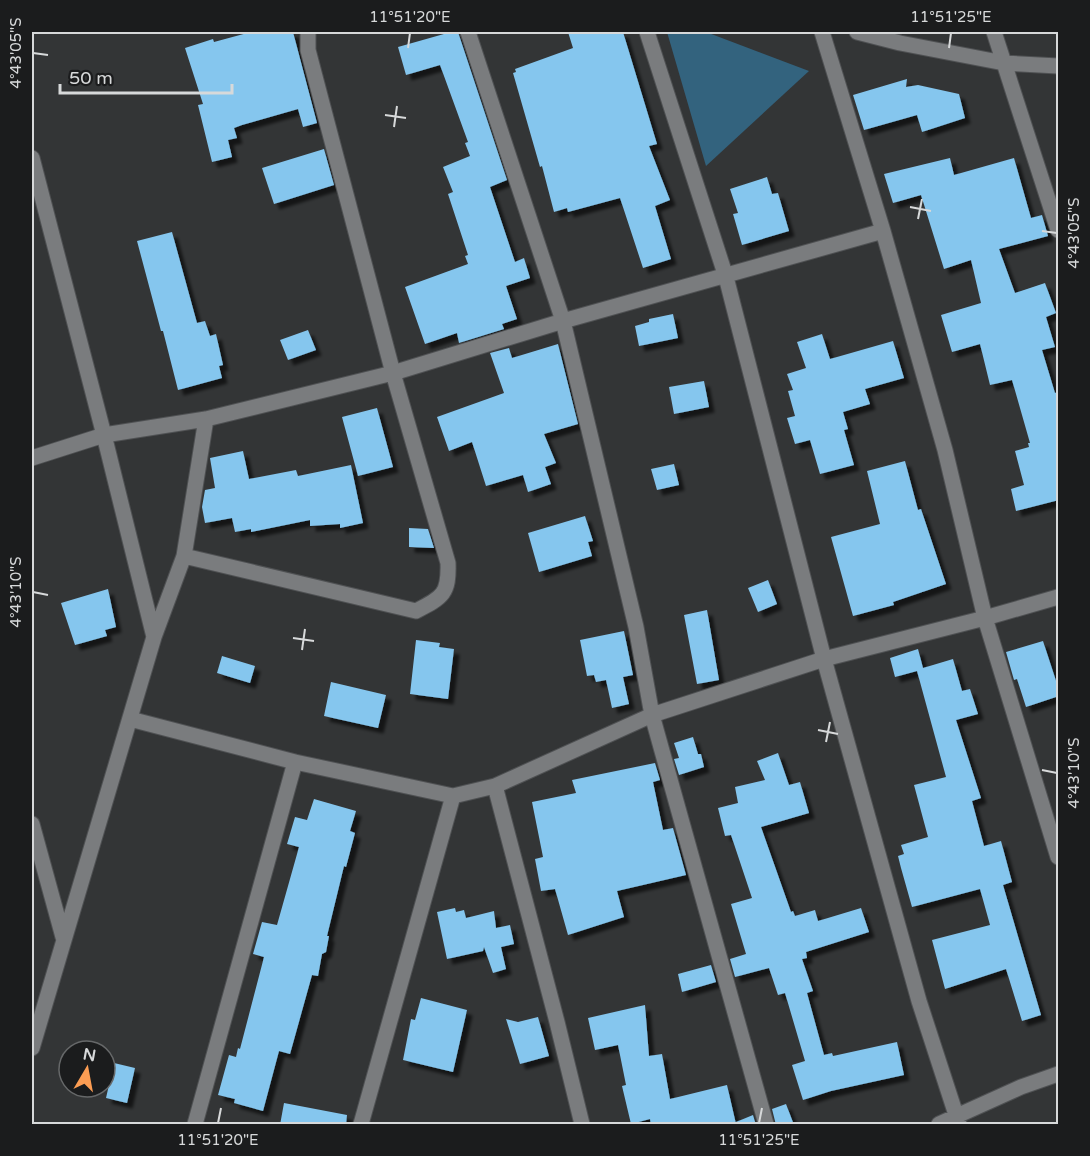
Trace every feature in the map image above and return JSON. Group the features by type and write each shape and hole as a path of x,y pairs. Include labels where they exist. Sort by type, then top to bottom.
{"street":[{"path":"184,556 417,611 438,600 449,582 448,563 393,373 308,50 308,32"},
{"path":"468,32 563,321 636,627 652,715 766,1125"},
{"path":"647,32 726,277 824,659 919,1001 957,1120"},
{"path":"822,32 883,231 945,450 985,618 1059,856"},
{"path":"857,32 900,43 1004,63 1059,66"},
{"path":"994,32 1059,230"},
{"path":"32,158 154,637"},
{"path":"32,458 104,435 206,419 393,373 563,321 883,231"},
{"path":"32,1048 154,637 184,556 206,419"},
{"path":"130,719 295,762 453,796 495,786 652,715 824,659 1059,597"},
{"path":"195,1125 295,762"},
{"path":"495,786 582,1125"},
{"path":"361,1125 453,796"},
{"path":"32,824 63,938"},
{"path":"939,1125 957,1120 1021,1088 1059,1074"}],"shaded area":[{"path":"667,32 706,32 809,71 706,166"}],"building":[{"path":"251,32 293,32 317,123 303,127 298,109 242,125 234,128 237,138 228,140 232,157 212,162 198,105 203,104 185,48 213,39 214,42"},
{"path":"458,32 507,180 490,187 515,262 524,258 530,278 506,286 517,319 502,324 504,329 459,343 457,333 425,344 405,287 468,264 465,256 468,255 448,194 453,192 443,167 470,156 465,143 468,142 440,65 406,75 398,47"},
{"path":"568,32 623,32 657,144 649,146 670,200 655,206 671,259 643,268 620,198 568,212 567,208 554,212 513,73 516,72 515,69 573,48"},
{"path":"907,79 906,87 918,85 959,94 965,118 922,132 917,115 864,130 853,95"},
{"path":"324,149 334,185 274,204 262,168"},
{"path":"950,158 954,175 1014,158 1031,218 1042,215 1048,236 999,249 1015,293 1045,283 1056,313 1046,317 1055,347 1042,350 1055,393 1059,392 1059,500 1016,511 1011,489 1024,485 1015,451 1029,447 1028,443 1030,443 1012,380 990,385 980,344 952,352 941,315 981,303 971,260 944,269 921,195 893,203 884,174"},
{"path":"767,177 772,194 778,193 789,231 742,245 733,214 738,213 730,189"},
{"path":"172,232 197,323 205,321 210,336 216,334 223,365 219,366 222,378 178,390 137,241"},
{"path":"673,314 678,338 639,346 635,326 649,322 649,319"},
{"path":"308,330 316,350 288,360 280,340"},
{"path":"822,334 830,359 893,341 904,378 865,389 870,404 843,412 848,429 844,430 854,465 820,474 810,440 795,444 787,418 795,416 788,391 793,390 787,374 806,368 797,342"},
{"path":"558,344 578,424 544,434 556,463 545,467 551,484 528,492 523,475 486,486 472,442 449,451 437,417 504,393 490,353 509,348 512,358"},
{"path":"704,381 709,407 674,414 669,387"},
{"path":"377,408 393,467 358,476 342,417"},
{"path":"243,451 249,479 296,470 298,476 351,465 363,523 340,528 340,524 310,526 310,520 251,532 251,529 235,532 232,518 205,523 202,507 205,490 215,488 210,458"},
{"path":"905,461 918,510 921,509 946,584 893,602 894,605 853,616 831,537 880,524 867,471"},
{"path":"674,464 679,485 657,490 651,469"},
{"path":"585,516 593,541 588,542 592,556 539,572 528,533"},
{"path":"409,528 428,529 434,548 409,547"},
{"path":"768,580 777,604 758,612 748,588"},
{"path":"108,589 116,627 105,630 107,636 75,645 61,603"},
{"path":"707,610 719,680 697,684 684,615"},
{"path":"624,631 633,675 623,677 629,704 612,708 606,680 596,682 594,675 587,676 580,640"},
{"path":"416,640 440,643 439,647 454,649 448,699 410,694"},
{"path":"1043,641 1059,696 1026,707 1017,679 1014,680 1006,652"},
{"path":"918,649 923,668 953,659 962,691 970,689 978,714 956,720 981,798 972,801 984,846 1001,841 1012,882 1003,885 1041,1015 1022,1021 1006,969 945,989 932,940 990,925 980,889 912,907 901,868 898,856 904,854 901,845 928,837 914,785 946,777 917,671 895,677 890,658"},
{"path":"222,656 255,666 250,683 217,673"},
{"path":"331,682 386,695 378,728 324,716"},
{"path":"693,737 704,767 679,775 674,759 679,758 674,743"},
{"path":"778,753 789,785 800,782 809,813 761,827 791,912 793,911 795,916 815,910 818,921 861,908 869,932 806,952 807,958 802,959 813,991 807,993 824,1055 832,1053 833,1056 897,1042 904,1075 831,1091 803,1100 792,1065 805,1061 785,993 778,995 769,968 735,977 730,959 746,954 731,904 752,898 731,835 725,836 718,808 738,803 735,787 765,780 757,761"},
{"path":"655,763 660,780 653,782 663,830 673,828 686,875 617,891 624,917 568,935 555,889 541,891 535,859 543,857 532,802 576,793 572,780"},
{"path":"314,799 356,811 350,831 355,833 346,867 344,866 327,936 329,936 326,952 322,954 318,976 312,975 290,1054 279,1051 263,1111 234,1103 235,1099 218,1095 229,1055 236,1057 238,1048 240,1049 264,957 253,954 262,922 277,925 299,847 287,844 295,817 307,820"},
{"path":"455,908 456,912 464,910 466,918 494,911 496,928 510,925 514,944 501,947 506,969 493,973 484,947 483,951 447,959 437,912"},
{"path":"711,965 716,982 682,992 678,974"},
{"path":"421,998 467,1010 453,1072 403,1060 411,1019 415,1020"},
{"path":"645,1005 649,1056 662,1054 670,1099 727,1085 736,1124 753,1115 756,1125 651,1125 650,1119 631,1124 622,1086 626,1085 618,1045 595,1050 588,1018"},
{"path":"538,1017 549,1056 520,1064 506,1019 518,1022"},
{"path":"117,1064 135,1068 127,1103 110,1099 117,1099"},
{"path":"284,1103 347,1115 346,1125 280,1125"},
{"path":"786,1104 794,1125 776,1125 772,1109"}]}
